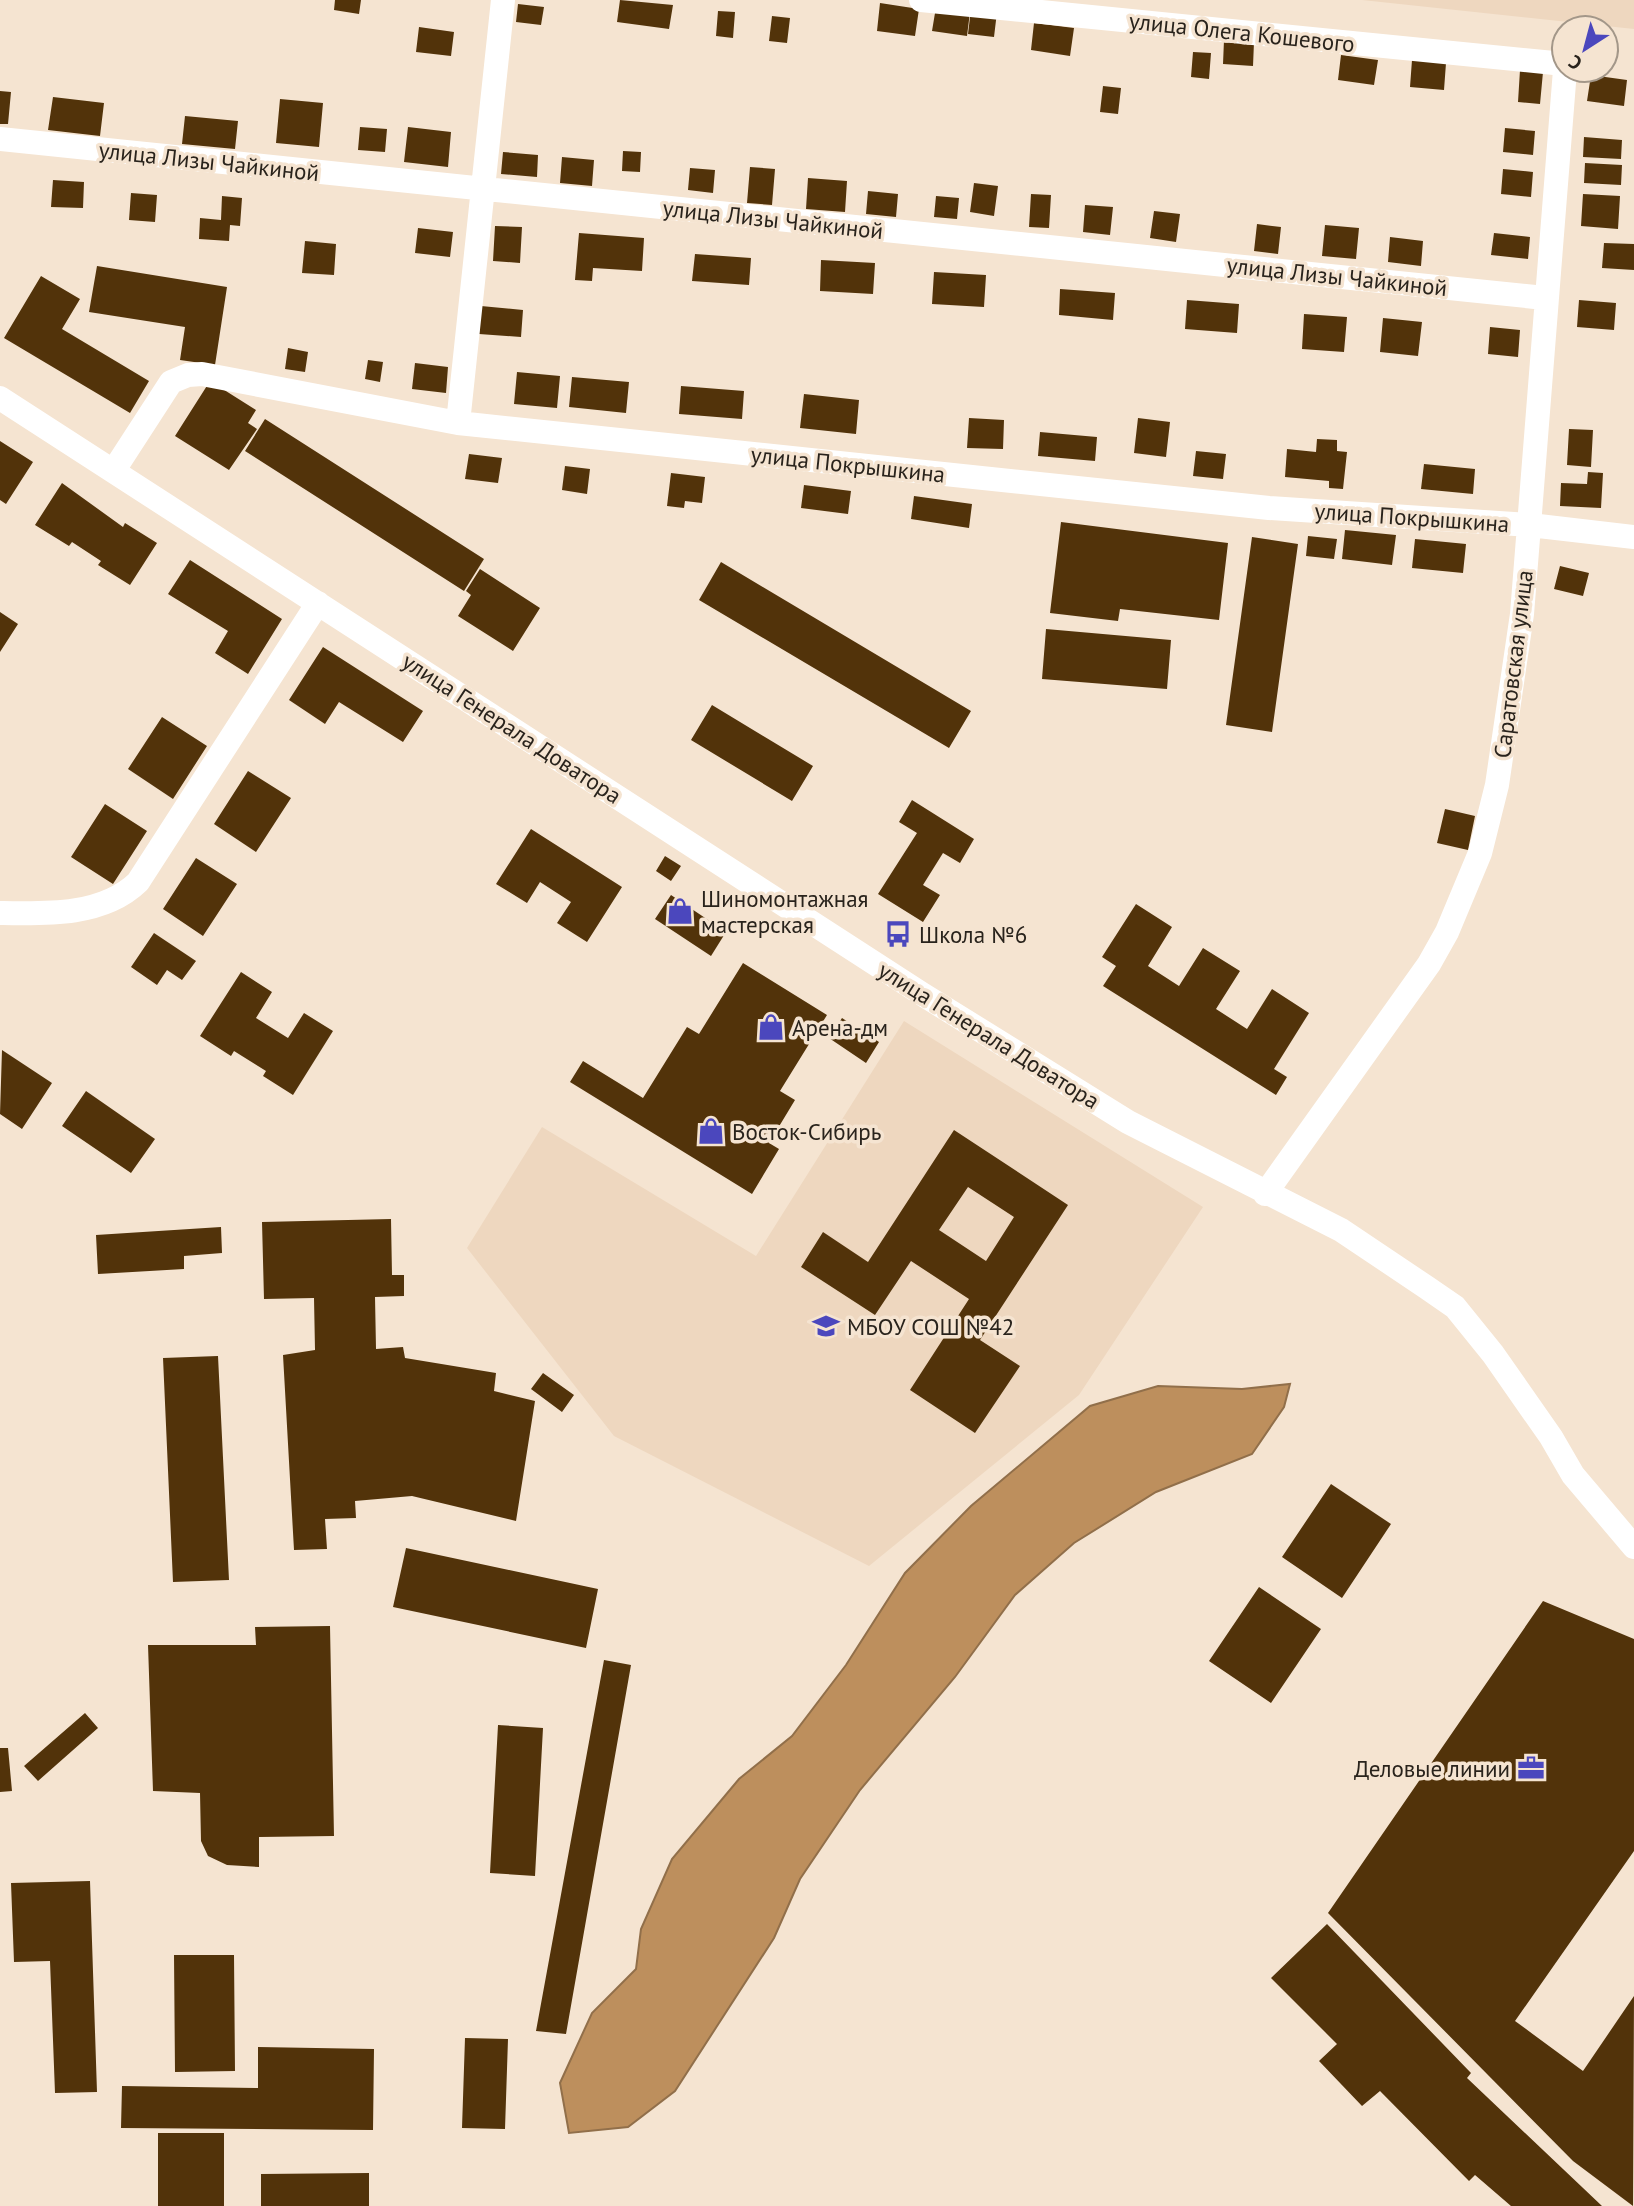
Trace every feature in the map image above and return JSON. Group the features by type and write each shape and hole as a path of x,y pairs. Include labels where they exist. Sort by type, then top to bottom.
{"street":[{"path":"458,423 503,0"},
{"name":"улица Олега Кошевого","path":"921,0 1550,63"},
{"name":"Саратовская улица","path":"1265,1194 1429,964 1447,932 1475,865 1497,785 1522,614 1564,84"},
{"name":"улица Лизы Чайкиной","path":"0,139 1545,298"},
{"name":"улица Покрышкина","path":"114,470 171,383 187,375 202,374 458,423 1269,508 1530,525 1634,537"},
{"name":"улица Генерала Доватора","path":"0,398 922,994 1128,1122 1265,1194 1341,1230 1455,1307 1493,1354 1551,1437 1573,1475 1634,1547"},
{"path":"0,913 40,914 89,907 122,897 138,882 318,603"}],"shaded area":[{"path":"1362,0 1634,0 1634,29 1620,28 1620,14 1550,14 1550,20"},
{"name":"МБОУ СОШ №42","path":"904,1021 1203,1207 1079,1395 869,1566 614,1436 467,1248 542,1127 756,1256"},
{"path":"1290,1384 1284,1407 1252,1454 1156,1492 1074,1543 1015,1595 955,1677 860,1790 800,1879 774,1938 675,2091 628,2127 569,2133 560,2083 592,2013 636,1969 641,1929 672,1859 739,1779 792,1736 846,1665 905,1573 971,1506 1090,1406 1158,1386 1242,1389"}],"building":[{"path":"335,0 361,0 359,14 334,10"},
{"path":"620,0 673,5 669,29 617,22"},
{"path":"880,3 919,9 915,36 877,31"},
{"path":"518,4 544,7 541,25 516,22"},
{"path":"936,7 970,12 967,36 932,31"},
{"path":"971,9 997,12 994,37 968,34"},
{"path":"718,11 735,12 733,38 716,36"},
{"path":"772,16 790,18 787,43 769,41"},
{"path":"1034,23 1074,28 1070,56 1031,50"},
{"path":"419,27 454,32 451,56 416,52"},
{"path":"1224,40 1254,42 1253,66 1223,64"},
{"path":"1193,52 1211,53 1209,79 1191,77"},
{"path":"1341,55 1378,60 1374,85 1338,80"},
{"path":"1412,60 1446,63 1444,90 1410,87"},
{"path":"1520,70 1543,72 1540,104 1518,102"},
{"path":"1620,79 1627,80 1624,106 1587,101 1590,84 1620,84"},
{"path":"1103,86 1121,88 1118,114 1100,112"},
{"path":"0,91 11,92 8,124 0,124"},
{"path":"53,97 104,103 100,136 48,130"},
{"path":"280,99 323,103 319,147 276,143"},
{"path":"185,116 238,121 235,149 182,144"},
{"path":"360,127 387,129 385,152 358,150"},
{"path":"408,127 451,132 448,167 404,162"},
{"path":"1505,128 1535,131 1533,155 1503,152"},
{"path":"1584,137 1622,140 1621,159 1583,157"},
{"path":"623,151 641,152 640,172 622,171"},
{"path":"503,152 538,155 537,177 501,174"},
{"path":"562,157 594,160 592,186 560,183"},
{"path":"1585,163 1622,165 1621,185 1584,183"},
{"path":"750,167 775,169 772,205 747,203"},
{"path":"690,168 715,170 713,193 688,190"},
{"path":"1503,169 1533,172 1531,197 1501,194"},
{"path":"808,178 847,181 845,212 806,209"},
{"path":"53,180 84,182 83,208 51,207"},
{"path":"974,183 998,186 994,216 970,212"},
{"path":"868,191 898,194 896,217 866,214"},
{"path":"131,193 157,195 155,222 129,220"},
{"path":"1031,194 1051,195 1049,228 1029,227"},
{"path":"1583,194 1620,196 1618,229 1581,226"},
{"path":"222,196 242,198 240,226 230,225 229,241 199,239 200,218 221,220"},
{"path":"936,196 959,198 957,219 934,217"},
{"path":"1085,205 1113,207 1110,235 1083,232"},
{"path":"1154,211 1180,214 1176,242 1150,238"},
{"path":"1257,224 1281,227 1278,254 1254,251"},
{"path":"1325,225 1359,228 1356,259 1322,256"},
{"path":"495,226 522,227 520,263 493,261"},
{"path":"418,228 453,232 450,257 415,253"},
{"path":"579,233 644,238 642,271 593,268 592,281 575,280"},
{"path":"1494,233 1530,237 1528,259 1491,255"},
{"path":"1390,237 1423,241 1421,266 1388,262"},
{"path":"305,241 336,244 334,275 302,273"},
{"path":"1604,243 1634,244 1634,270 1602,268"},
{"path":"695,254 751,258 749,285 692,281"},
{"path":"821,260 875,263 873,294 820,291"},
{"path":"97,266 227,287 215,365 180,360 185,327 89,312"},
{"path":"934,272 986,275 984,307 932,304"},
{"path":"41,276 80,299 62,329 149,381 130,413 4,338"},
{"path":"1060,289 1115,293 1113,320 1059,315"},
{"path":"1187,300 1239,304 1237,333 1185,329"},
{"path":"1579,300 1616,303 1614,330 1577,327"},
{"path":"481,306 523,310 521,337 479,334"},
{"path":"1304,314 1347,317 1344,352 1302,349"},
{"path":"1383,318 1422,322 1418,356 1380,352"},
{"path":"1490,327 1520,330 1518,357 1488,354"},
{"path":"288,348 308,352 305,372 285,369"},
{"path":"368,360 383,362 380,382 365,379"},
{"path":"415,363 448,367 446,393 412,389"},
{"path":"517,372 560,376 557,408 514,404"},
{"path":"572,377 629,382 626,413 569,407"},
{"path":"210,381 256,410 248,423 257,429 229,470 175,436"},
{"path":"681,386 744,391 742,419 679,414"},
{"path":"804,394 859,400 856,434 800,428"},
{"path":"969,418 1004,420 1003,449 967,448"},
{"path":"1138,418 1170,422 1166,457 1134,453"},
{"path":"265,419 484,559 464,591 245,451"},
{"path":"1569,429 1593,430 1591,467 1567,465"},
{"path":"1040,432 1097,437 1095,461 1038,456"},
{"path":"1317,439 1337,440 1337,451 1347,452 1343,489 1329,488 1329,481 1285,477 1287,449 1316,452"},
{"path":"0,441 33,462 6,504 0,500"},
{"path":"1196,451 1226,454 1223,479 1193,476"},
{"path":"469,454 502,458 498,483 465,479"},
{"path":"1424,464 1475,469 1473,494 1421,489"},
{"path":"565,466 590,469 587,494 562,490"},
{"path":"1588,472 1603,473 1601,508 1560,506 1561,483 1587,484"},
{"path":"671,473 705,477 702,503 685,501 684,508 667,506"},
{"path":"62,483 123,527 125,523 157,543 130,585 98,565 101,561 72,542 69,546 35,525"},
{"path":"804,485 851,491 848,514 801,508"},
{"path":"914,496 972,504 969,528 911,519"},
{"path":"1061,522 1228,543 1219,620 1120,609 1118,621 1050,613"},
{"path":"1345,530 1396,535 1392,565 1342,559"},
{"path":"1308,536 1337,539 1334,559 1306,556"},
{"path":"1252,537 1298,544 1272,732 1226,725"},
{"path":"1415,539 1466,544 1463,573 1412,568"},
{"path":"190,560 282,619 248,674 215,653 228,631 168,594"},
{"path":"721,562 971,711 949,748 699,600"},
{"path":"1560,566 1589,573 1583,596 1554,589"},
{"path":"480,569 540,608 513,651 458,616 471,595 466,591"},
{"path":"0,612 18,624 0,652"},
{"path":"1046,629 1171,640 1167,689 1042,679"},
{"path":"323,647 423,711 403,742 339,702 325,724 289,700"},
{"path":"712,705 813,766 792,801 691,740"},
{"path":"162,717 207,746 173,799 128,769"},
{"path":"248,771 291,798 256,852 214,824"},
{"path":"912,800 974,839 960,863 943,853 923,885 940,895 923,922 878,894 917,833 899,822"},
{"path":"105,804 147,831 113,884 71,857"},
{"path":"1445,809 1475,816 1468,850 1437,843"},
{"path":"531,829 622,887 587,942 557,923 571,902 540,882 527,903 496,884"},
{"path":"665,856 681,866 671,881 656,871"},
{"path":"196,858 237,884 203,936 163,909"},
{"path":"671,895 726,932 711,956 655,919"},
{"path":"1136,904 1172,927 1148,966 1179,986 1203,948 1240,971 1216,1009 1247,1029 1272,989 1309,1013 1274,1069 1287,1077 1276,1095 1103,986 1116,966 1102,957"},
{"path":"154,933 196,961 182,980 167,970 157,985 131,967"},
{"path":"743,963 827,1015 780,1091 795,1100 769,1143 779,1149 752,1194 570,1082 583,1061 643,1098 687,1027 699,1034"},
{"path":"241,972 272,992 256,1018 288,1038 304,1013 333,1031 293,1095 263,1076 266,1071 234,1051 231,1056 200,1036"},
{"path":"842,1018 879,1042 866,1063 829,1038"},
{"path":"2,1050 52,1083 22,1129 0,1114"},
{"path":"86,1091 155,1139 131,1173 62,1126"},
{"path":"954,1130 1068,1205 980,1340 1020,1366 975,1433 910,1390 969,1299 911,1261 875,1315 801,1267 823,1232 868,1262","holes":["968,1187 1014,1217 986,1261 939,1230"]},
{"path":"391,1219 392,1275 404,1275 404,1296 375,1297 376,1349 403,1347 405,1358 496,1373 494,1391 535,1401 516,1521 412,1496 355,1501 356,1518 325,1519 327,1549 294,1550 283,1355 315,1350 314,1298 264,1299 262,1222"},
{"path":"221,1227 222,1253 184,1256 184,1269 98,1274 96,1235"},
{"path":"218,1356 229,1580 173,1582 163,1358"},
{"path":"543,1373 574,1395 562,1412 531,1389"},
{"path":"1331,1484 1391,1524 1342,1598 1282,1557"},
{"path":"406,1548 598,1589 586,1648 393,1607"},
{"path":"1259,1587 1321,1629 1271,1703 1209,1661"},
{"name":"Деловые линии","path":"1543,1601 1634,1639 1634,1851 1515,2021 1583,2071 1634,1996 1633,2206 1573,2161 1328,1913"},
{"path":"330,1626 334,1836 259,1837 259,1867 227,1865 208,1856 201,1841 200,1793 153,1791 148,1645 256,1645 255,1627"},
{"path":"604,1660 631,1665 566,2034 536,2031"},
{"path":"85,1713 98,1728 38,1781 24,1766"},
{"path":"498,1725 543,1728 535,1876 490,1873"},
{"path":"0,1748 8,1748 12,1791 0,1792"},
{"path":"90,1881 97,2092 55,2093 50,1961 14,1962 11,1883"},
{"path":"1327,1924 1471,2073 1467,2078 1602,2206 1511,2206 1475,2175 1469,2181 1380,2091 1362,2106 1319,2061 1337,2044 1271,1978"},
{"path":"174,1955 234,1955 235,2071 175,2072"},
{"path":"465,2038 508,2039 505,2129 462,2128"},
{"path":"258,2047 374,2049 373,2130 121,2128 122,2086 258,2088"},
{"path":"158,2133 224,2133 224,2206 158,2206"},
{"path":"369,2173 369,2206 261,2206 261,2174"}],"place":[{"name":"Шиномонтажная мастерская","path":"680,911"},
{"name":"Школа №6","path":"898,934"},
{"name":"Арена-дм","path":"771,1027"},
{"name":"Восток-Сибирь","path":"711,1131"},
{"name":"МБОУ СОШ №42","path":"826,1326"},
{"name":"Деловые линии","path":"1531,1768"}]}
